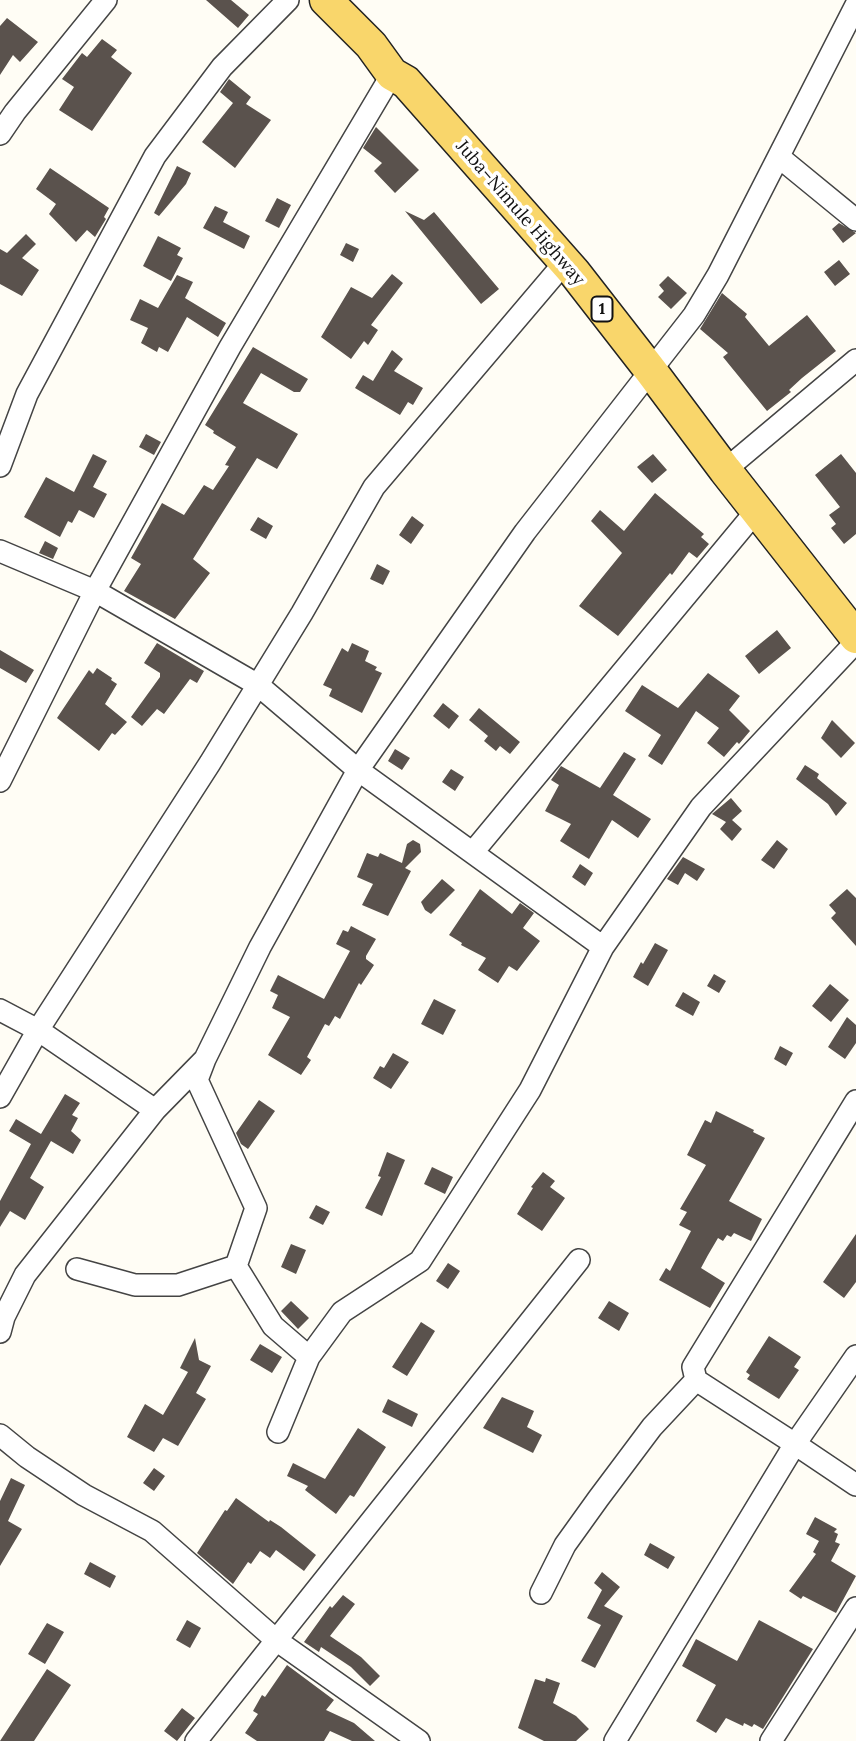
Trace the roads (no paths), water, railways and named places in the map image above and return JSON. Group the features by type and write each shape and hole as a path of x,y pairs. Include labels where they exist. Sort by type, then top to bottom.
{"main road":[{"name":"Juba–Nimule Highway","path":"326,0 371,44 392,74 406,82 565,262 856,637"}],"street":[{"path":"0,134 15,111 106,0"},
{"path":"0,466 27,394 155,156 222,67 288,0"},
{"path":"236,1266 256,1208 197,1080 260,947 358,770 525,532 673,344 706,296 856,5"},
{"path":"0,781 95,590 230,347 392,74"},
{"path":"779,157 856,220"},
{"path":"0,1097 38,1030 258,685 374,487 565,262"},
{"path":"725,470 856,359"},
{"path":"473,852 757,510"},
{"path":"0,551 95,590 258,685 358,770 603,947"},
{"path":"278,1432 309,1357 342,1312 420,1261 530,1090 603,947 701,807 856,642"},
{"path":"0,1010 38,1030 155,1110"},
{"path":"0,1332 4,1317 25,1275 155,1110 205,1059"},
{"path":"856,1101 693,1367 696,1380 856,1485"},
{"path":"196,1741 579,1260"},
{"path":"236,1266 273,1326 309,1357"},
{"path":"77,1269 135,1285 178,1285 236,1266"},
{"path":"615,1741 795,1444 856,1356"},
{"path":"541,1593 565,1545 598,1499 652,1427 696,1380"},
{"path":"0,1435 83,1495 152,1531 276,1640 419,1741"},
{"path":"771,1741 856,1608"}]}
